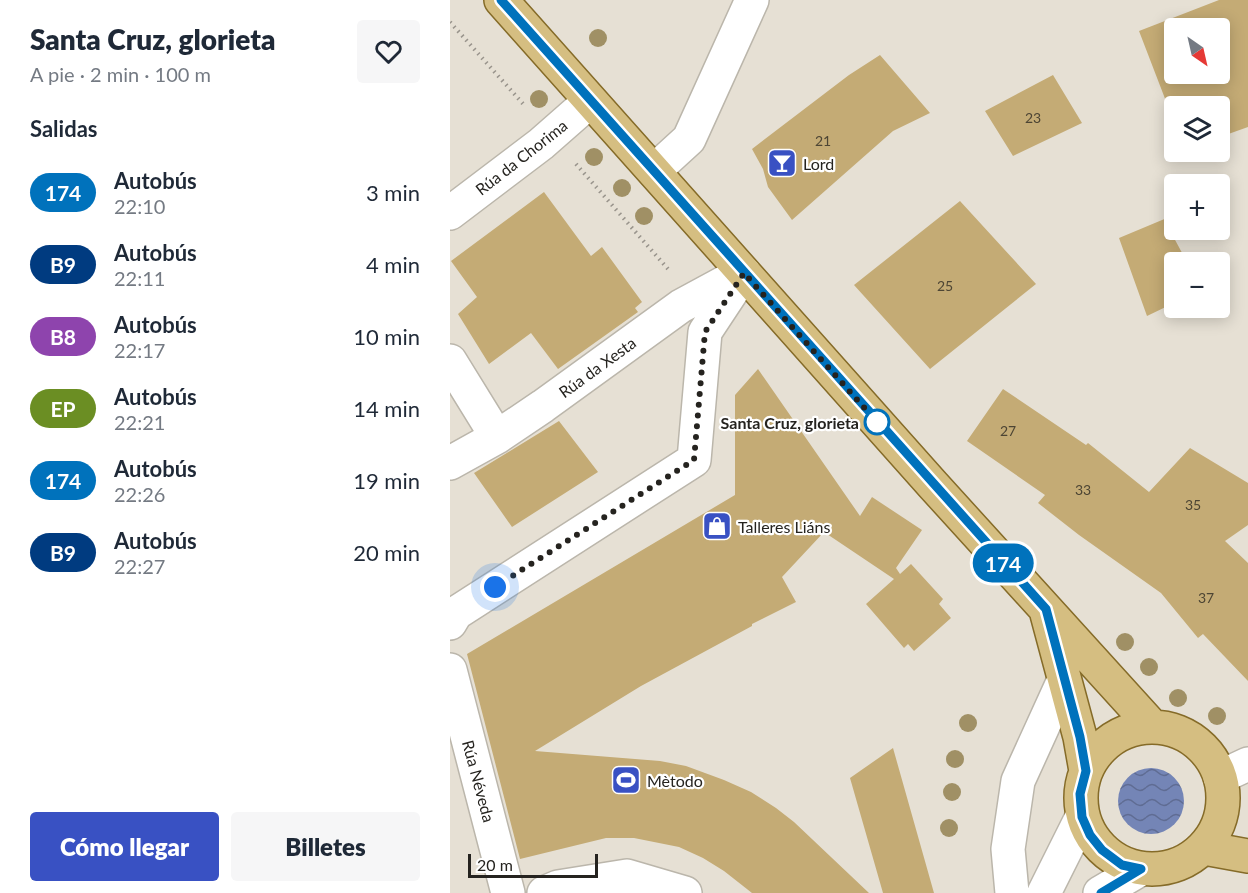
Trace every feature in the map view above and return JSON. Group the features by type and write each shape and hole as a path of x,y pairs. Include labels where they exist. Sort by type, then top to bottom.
{"main road":[{"path":"501,0 1152,726"},
{"path":"1046,609 1080,737 1086,771"},
{"path":"1230,778 1216,829 1204,848 1185,861 1163,869 1141,869 1122,865 1102,850 1090,835 1082,817 1080,794 1086,771 1096,753 1112,738 1131,730 1152,726 1175,730 1195,741 1230,778 1248,818"},
{"path":"1204,848 1248,856"}],"street":[{"path":"654,171 689,139 752,0"},
{"name":"Rúa da Chorima","path":"450,213 541,144 590,101"},
{"path":"450,623 456,613 694,460 705,332 744,273"},
{"name":"Rúa da Xesta","path":"450,463 497,437 681,306 744,273"},
{"path":"450,361 497,437"},
{"name":"Rúa Néveda","path":"450,670 508,893"},
{"path":"1012,893 1008,849 1018,781 1064,680"},
{"path":"1044,893 1082,817"},
{"path":"1100,893 1141,869"},
{"path":"544,893 558,887 627,876 685,893"}],"water":[{"path":"1151,768 1164,771 1174,778 1181,788 1184,801 1181,814 1174,824 1164,831 1151,834 1138,831 1128,824 1121,814 1118,801 1121,788 1128,778 1138,771"}],"building":[{"path":"1219,0 1248,0 1248,127 1230,133 1230,96 1164,96 1139,31 1164,21 1164,84 1230,84 1230,18 1173,18"},
{"path":"880,55 930,113 893,131 792,220 768,187 763,169 752,149 849,75"},
{"path":"1053,75 1082,123 1013,156 985,111"},
{"path":"544,192 591,256 602,247 642,302 635,308 638,312 558,369 531,333 489,364 458,314 477,297 451,261"},
{"path":"960,201 1036,284 930,369 854,285"},
{"path":"1164,219 1164,240 1175,240 1182,252 1164,252 1164,308 1147,316 1119,238"},
{"path":"758,369 860,516 872,497 922,530 896,568 900,574 911,564 943,599 939,604 951,618 914,651 908,644 904,648 866,604 894,579 824,532 782,577 796,602 641,686 535,751 660,761 686,766 724,780 751,792 794,822 869,893 752,893 703,858 679,847 634,838 606,838 520,859 467,654 735,495 735,395"},
{"path":"1003,389 1086,445 1088,443 1149,492 1190,448 1248,483 1248,525 1225,541 1248,563 1248,681 1203,634 1198,638 1161,593 1038,503 1045,495 967,441"},
{"path":"559,421 598,472 512,527 474,473"},
{"path":"893,748 934,893 883,893 850,778"}],"bus line":[{"name":"174","path":"501,0 1046,609 1080,737 1086,771 1080,794 1082,817 1090,835 1102,850 1122,865 1141,869 1101,893"}],"place":[{"name":"Lord","path":"782,163"},
{"name":"Santa Cruz, glorieta","path":"877,422"},
{"name":"Talleres Liáns","path":"717,526"},
{"name":"Mètodo","path":"626,780"}],"route":[{"path":"495,587 694,460 705,332 744,273 877,422"}]}
